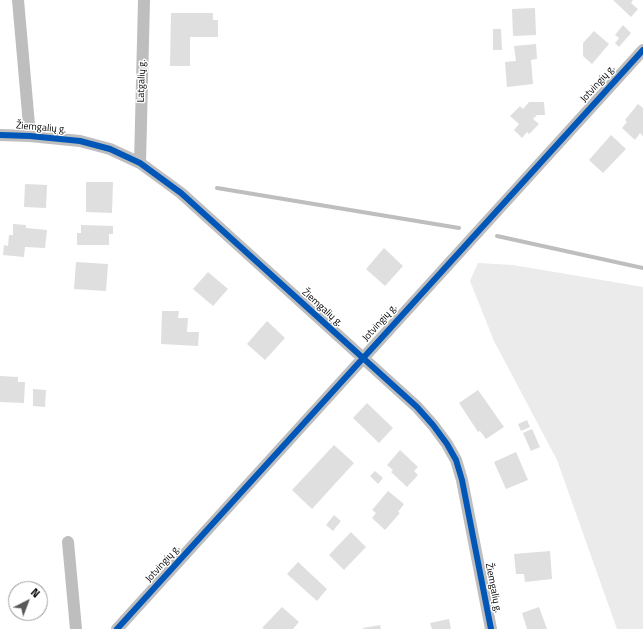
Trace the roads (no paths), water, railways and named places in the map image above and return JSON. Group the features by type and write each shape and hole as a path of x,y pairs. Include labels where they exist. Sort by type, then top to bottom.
{"street":[{"path":"18,0 30,136"},
{"name":"Latgalių g.","path":"140,163 144,0"},
{"name":"Jotvingių g.","path":"117,629 643,50"},
{"name":"Žiemgalių g.","path":"0,135 30,136 80,141 110,149 140,163 181,193 417,408 438,432 456,460 462,480 491,629"},
{"path":"68,542 76,629"}],"waterway":[{"path":"217,188 459,228"},
{"path":"497,236 643,268"}]}
